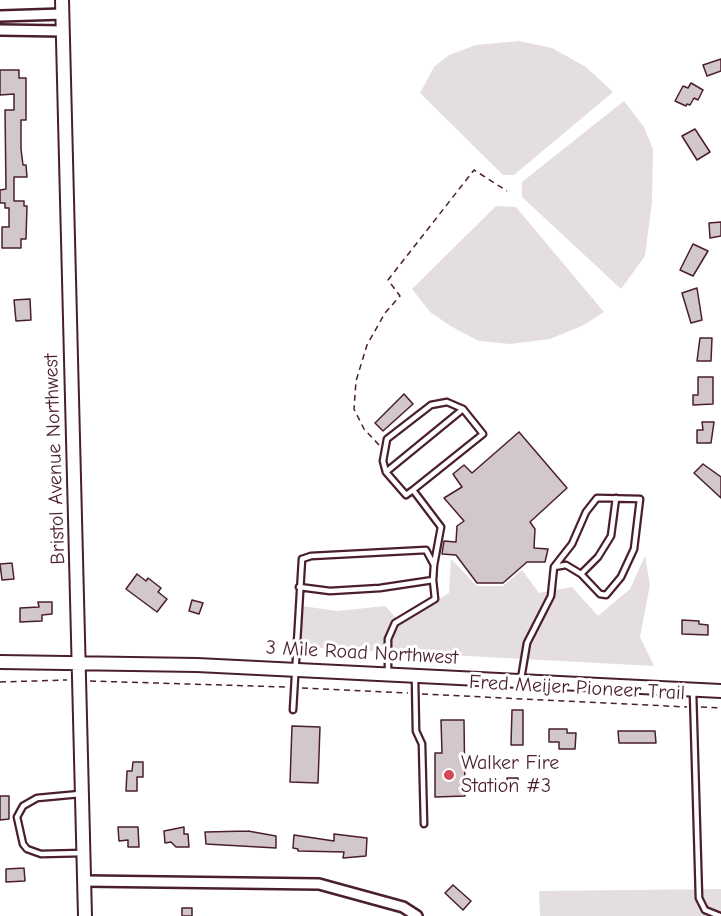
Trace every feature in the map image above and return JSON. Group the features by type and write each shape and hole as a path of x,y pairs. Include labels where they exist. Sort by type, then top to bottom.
{"street":[{"name":"Bristol Avenue Northwest","path":"62,0 85,916"},
{"path":"0,16 63,14"},
{"path":"0,30 63,31"},
{"name":"3 Mile Road Northwest","path":"0,662 79,662 295,669 721,691"},
{"path":"84,881 319,884 403,907 417,916"}],"lane":[{"path":"447,402 463,409 483,434 406,495 386,472 383,461 386,447 387,439 431,405 447,402"},
{"path":"386,472 463,409"},
{"path":"388,673 388,639 394,623 435,599 434,565 441,527 413,490"},
{"path":"521,679 527,643 551,597 554,567 572,544 586,512 597,498 640,499 634,549 621,577 606,595 600,594 581,574 566,565 554,567"},
{"path":"581,574 598,557 611,536 616,498"},
{"path":"293,710 302,559 311,556 426,550 434,565"},
{"path":"299,587 330,591 380,588 434,580"},
{"path":"415,675 416,731 422,744 424,824"},
{"path":"693,689 699,898 705,909 720,916"},
{"path":"82,794 37,798 23,806 17,817 23,844 27,849 41,854 84,853"}],"path":[{"path":"386,447 369,436 354,410 356,381 367,345 385,313 400,296 388,280 474,170 507,190"},
{"name":"Fred Meijer Pioneer Trail","path":"0,682 80,680 721,708"}],"shaded area":[{"path":"519,41 552,48 586,67 613,92 514,175 503,175 420,93 434,67 449,55 476,45"},
{"path":"624,101 644,127 653,149 652,202 645,256 621,289 522,197 522,182"},
{"path":"496,206 516,207 604,312 584,325 550,339 510,344 479,341 430,312 412,289"},
{"path":"645,556 650,585 640,637 654,666 300,647 302,606 337,611 385,606 401,623 449,593 451,559 477,586 503,586 522,570 539,593 572,587 598,616 630,589"},
{"path":"721,889 721,916 540,916 539,891"}],"building":[{"path":"721,59 721,71 707,76 703,65"},
{"path":"0,70 19,70 19,78 26,78 26,120 21,120 21,149 27,177 14,177 14,201 24,201 24,206 27,206 26,239 21,239 21,248 2,248 2,227 9,227 9,208 5,208 5,203 0,203 0,190 6,189 5,110 14,110 14,94 0,95"},
{"path":"691,83 703,90 698,100 694,98 690,105 686,106 675,101 683,86 688,88"},
{"path":"695,129 710,152 697,160 682,136"},
{"path":"721,222 721,236 710,238 709,223"},
{"path":"693,244 708,251 693,276 680,270"},
{"path":"697,288 702,320 691,323 682,293"},
{"path":"30,299 31,320 16,321 14,300"},
{"path":"700,338 712,338 711,361 697,361"},
{"path":"698,377 713,377 713,404 693,405 693,395 698,395"},
{"path":"404,394 413,404 383,431 375,423"},
{"path":"702,422 714,422 711,443 697,443 697,430 703,430"},
{"path":"519,432 567,488 530,522 535,529 534,548 548,549 545,562 527,562 503,583 477,583 456,555 442,554 444,541 456,542 457,526 464,521 444,498 462,487 453,474 464,465 472,473"},
{"path":"703,464 721,477 721,498 694,473"},
{"path":"12,563 14,579 2,580 0,564"},
{"path":"137,574 146,581 148,578 161,588 158,592 167,599 157,612 126,589"},
{"path":"192,600 203,603 199,614 189,611"},
{"path":"38,602 52,602 52,614 42,615 42,621 20,622 20,608 39,607"},
{"path":"682,620 699,621 699,624 708,625 708,635 682,634"},
{"path":"512,710 523,710 523,745 511,745"},
{"name":"Walker Fire Station #3","path":"441,720 464,720 465,796 435,797 435,753 442,753"},
{"path":"292,726 320,727 318,783 290,782"},
{"path":"549,729 567,729 567,733 576,733 575,749 559,749 559,742 549,742"},
{"path":"618,731 655,731 656,743 619,743"},
{"path":"133,762 143,762 143,777 137,777 137,791 126,791 127,771 132,771"},
{"path":"507,778 518,778 518,788 507,788"},
{"path":"0,796 9,796 9,819 0,820"},
{"path":"118,827 138,827 139,847 128,847 128,840 119,841"},
{"path":"184,827 184,834 188,834 189,847 176,847 171,842 165,843 164,831"},
{"path":"248,831 276,836 276,848 206,844 205,832"},
{"path":"334,834 367,838 366,856 343,858 344,852 298,851 293,848 294,835 334,841"},
{"path":"24,868 25,881 6,882 6,869"},
{"path":"453,885 471,901 463,910 445,893"},
{"path":"182,908 192,908 192,916 182,916"}],"place":[{"name":"Walker Fire Station #3","path":"449,775"}]}
